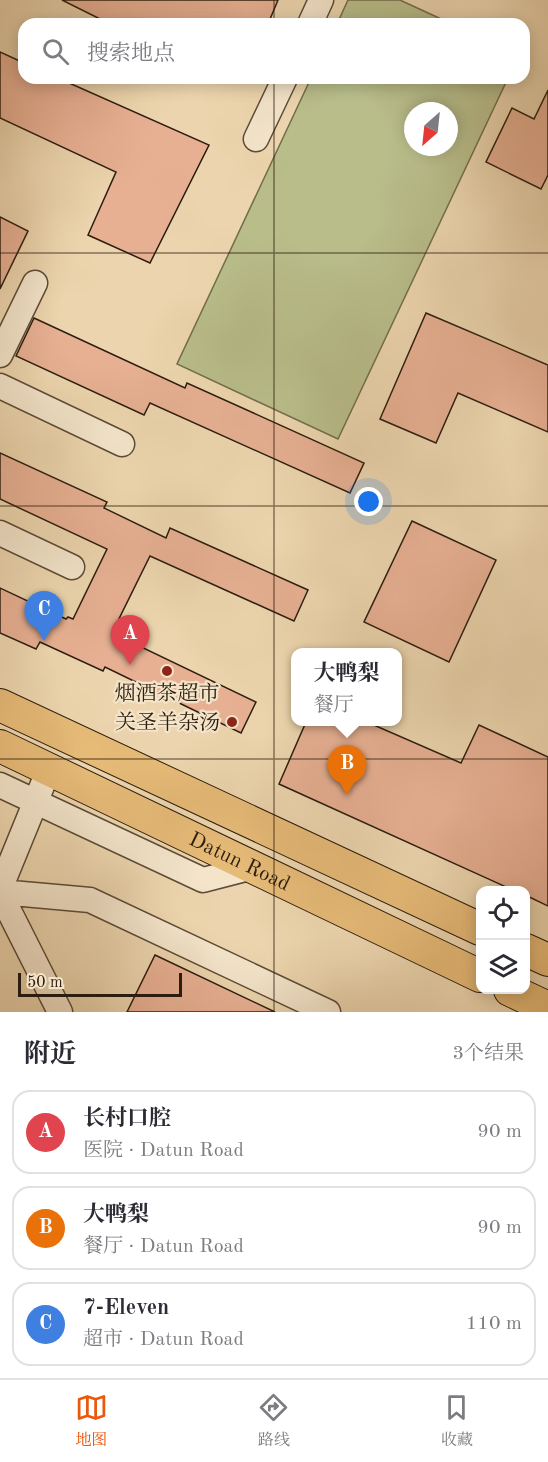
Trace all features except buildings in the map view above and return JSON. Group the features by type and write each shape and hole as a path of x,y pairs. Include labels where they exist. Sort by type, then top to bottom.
{"main road":[{"name":"Datun Road","path":"0,705 476,927"},
{"name":"Datun Road","path":"0,746 476,974"},
{"path":"530,952 548,960"},
{"path":"520,994 545,1004"}],"street":[{"path":"313,18 321,0"},
{"path":"256,139 282,84"},
{"path":"0,355 35,283"},
{"path":"0,386 122,444"},
{"path":"0,533 72,567"},
{"path":"49,769 0,891 60,1012"},
{"path":"0,785 203,880 254,867"},
{"path":"0,891 90,900 328,1012"}],"green space":[{"path":"348,0 400,0 439,18 340,18"},
{"path":"308,84 505,84 338,439 177,364"}],"place":[{"name":"7-Eleven","path":"44,641"},
{"name":"长村口腔","path":"130,665"},
{"name":"烟酒茶超市","path":"167,671"},
{"name":"关圣羊杂汤","path":"232,722"},
{"name":"大鸭梨","path":"347,795"}]}
